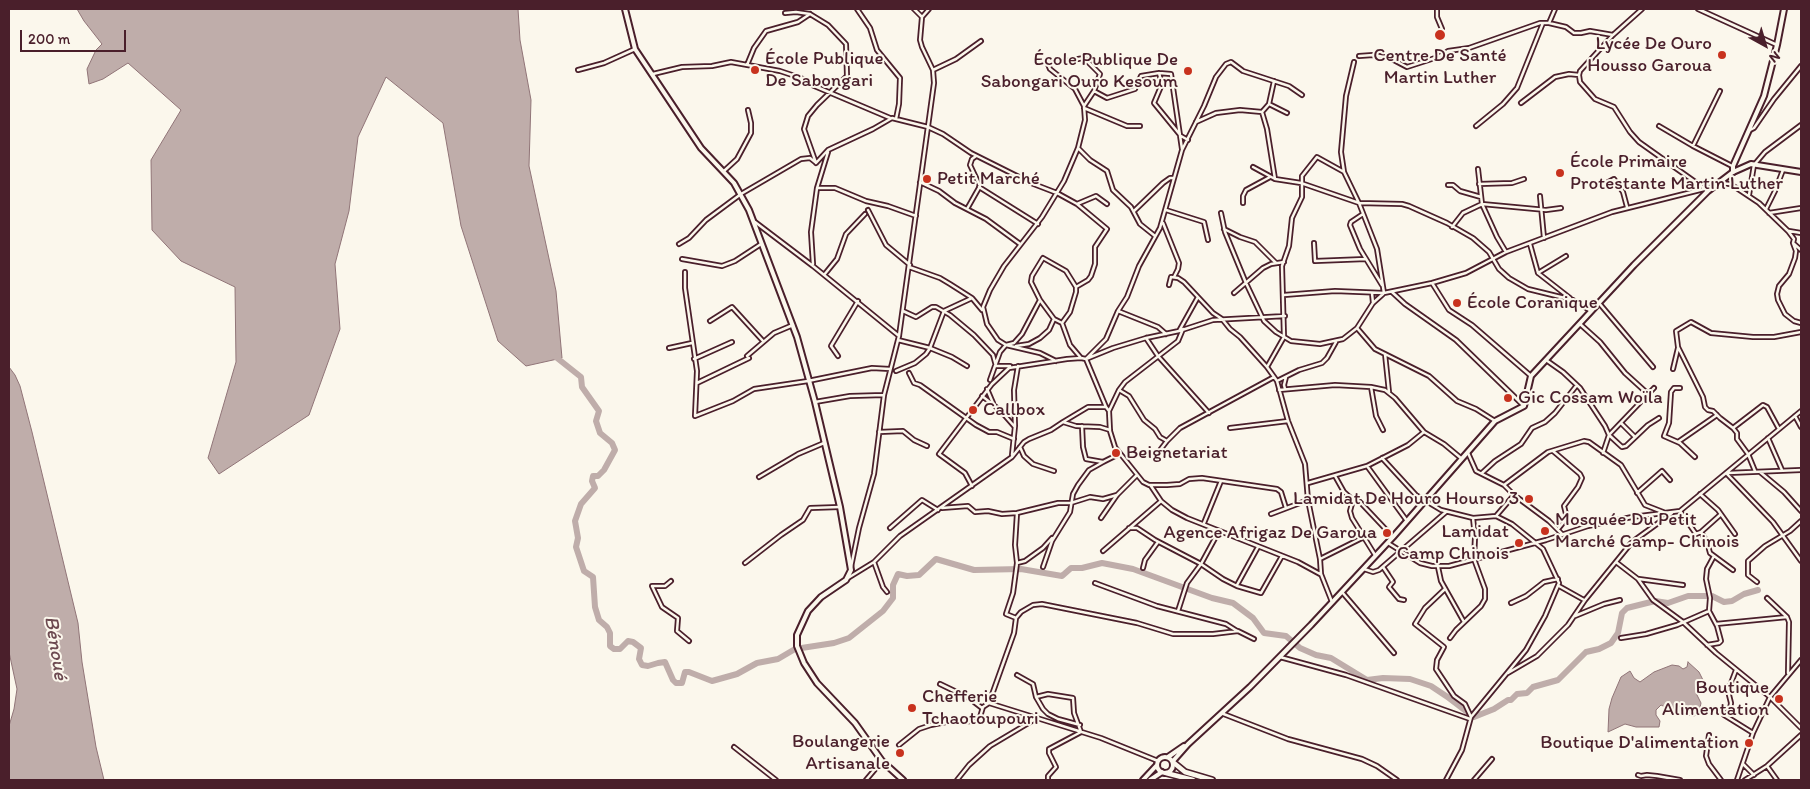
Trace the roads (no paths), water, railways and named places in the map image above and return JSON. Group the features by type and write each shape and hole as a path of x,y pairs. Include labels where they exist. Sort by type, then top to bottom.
{"main road":[{"path":"1173,762 1185,772 1212,780"},
{"path":"1164,772 1193,780"}],"street":[{"path":"624,9 635,49 705,153 724,171 741,194 755,222 793,325 815,402 840,507 851,568"},
{"path":"816,163 828,150 894,119 899,104 900,78 877,50 870,28 857,9"},
{"path":"914,9 922,17"},
{"path":"848,578 874,474 884,395 899,336 903,311 934,84 934,70 920,40 922,17 929,9"},
{"path":"1437,9 1437,17 1442,29"},
{"path":"1549,23 1555,9"},
{"path":"1642,9 1580,71 1580,82 1595,99 1614,107 1630,132 1639,142 1706,190"},
{"path":"1698,9 1777,45"},
{"path":"1284,295 1336,291 1384,293 1432,283 1466,273 1506,252 1597,217 1627,207 1706,190 1717,184 1733,169 1764,96 1784,9"},
{"path":"785,13 810,14 828,25 846,44 847,76 808,116 804,129 816,163"},
{"path":"747,65 754,48 766,31 798,22 810,14"},
{"path":"1476,126 1503,104 1517,88 1543,23"},
{"path":"1359,56 1373,55 1390,58 1408,67 1438,57 1448,51 1469,48 1543,23 1566,27 1574,33 1590,31 1613,36"},
{"path":"934,70 956,59 981,41"},
{"path":"578,70 604,63 635,49"},
{"path":"983,310 984,302 1000,273 1038,224 1067,176 1078,148 1085,120 1084,107 1075,89 1050,69 1046,62 1084,58 1100,74 1094,90 1084,107"},
{"path":"652,74 731,62 780,71 801,78 830,93 894,119 928,127 943,134 976,156 1077,204 1107,229 1095,248 1095,264 1091,276 1076,287"},
{"path":"1086,360 1106,339 1118,311 1127,297 1139,266 1163,222 1182,150 1216,77 1227,62 1233,63 1242,71 1291,87 1302,94"},
{"path":"1354,62 1346,96 1341,148 1344,172 1359,203 1377,249 1384,293"},
{"path":"1749,131 1754,128 1774,99 1801,66"},
{"path":"1159,73 1162,84 1154,103 1181,136 1188,140"},
{"path":"1094,90 1106,98 1125,94 1136,89 1141,76 1159,73 1171,74 1182,150"},
{"path":"1520,103 1555,77 1570,74 1579,75"},
{"path":"1262,112 1269,104 1274,81"},
{"path":"1693,146 1720,92"},
{"path":"1269,104 1287,113"},
{"path":"1084,107 1127,126 1140,126"},
{"path":"724,171 737,159 751,133 748,110"},
{"path":"1196,122 1208,116 1224,112 1240,110 1262,112"},
{"path":"1262,112 1267,129 1275,179"},
{"path":"1749,196 1754,165 1765,152 1801,125"},
{"path":"1659,126 1733,169 1751,164 1801,172"},
{"path":"1078,148 1090,160 1106,171 1113,190 1134,212 1140,224 1155,236"},
{"path":"813,266 811,232 817,188 828,150"},
{"path":"967,209 979,188 979,183 970,165 976,156"},
{"path":"1267,366 1284,336 1285,316 1282,271 1289,246 1292,218 1302,197 1302,176 1317,157 1344,172"},
{"path":"679,244 689,238 706,220 741,194 801,159 810,158 816,163"},
{"path":"1253,167 1275,179 1301,183 1359,203 1406,205 1473,238 1485,248 1502,272 1524,287 1573,300"},
{"path":"1478,169 1482,204 1506,252"},
{"path":"1766,209 1783,170"},
{"path":"1243,203 1243,196 1246,190 1270,177"},
{"path":"1134,212 1163,183 1170,178 1174,178"},
{"path":"1479,184 1512,183 1524,179"},
{"path":"1603,185 1614,179 1623,192 1627,207"},
{"path":"920,182 986,219 1021,244"},
{"path":"1717,184 1730,184 1749,196 1766,209 1794,239 1796,258 1789,274 1779,286 1777,294 1785,314 1789,318 1801,323"},
{"path":"1448,185 1453,185 1460,191 1481,197"},
{"path":"817,188 835,188 866,201 888,206 916,216"},
{"path":"979,188 1038,224"},
{"path":"1150,780 1172,770 1173,762 1188,744 1290,647 1393,537 1495,421 1524,406 1531,376 1706,190"},
{"path":"1077,204 1096,196 1107,204"},
{"path":"1540,196 1544,238"},
{"path":"1452,227 1463,213 1482,204 1541,210 1561,208"},
{"path":"1769,213 1801,208"},
{"path":"868,210 886,245 909,266 940,278 972,298 983,310 989,328 998,340 1006,345 1040,353 1056,361"},
{"path":"1166,210 1204,222 1208,240"},
{"path":"1221,213 1224,229 1262,319 1268,326 1291,341 1315,344 1336,342 1358,328 1373,303 1384,293"},
{"path":"824,275 836,259 846,234 865,214"},
{"path":"1363,214 1351,222 1350,225 1366,259 1382,286"},
{"path":"755,222 858,301 899,336"},
{"path":"1163,222 1179,263 1178,269 1174,277 1171,277 1169,285"},
{"path":"1224,229 1255,242 1276,263"},
{"path":"1788,231 1801,233"},
{"path":"682,259 722,266 735,261 762,243"},
{"path":"1314,243 1315,261 1366,259"},
{"path":"1793,243 1800,247 1801,250"},
{"path":"1530,244 1538,273 1573,300 1591,311"},
{"path":"1538,273 1566,256"},
{"path":"1062,323 1070,312 1076,287 1066,271 1043,258 1036,268 1031,282 1040,300 1054,319 1062,323 1070,345 1081,358 1086,360 1109,411"},
{"path":"1234,292 1260,271 1276,263 1284,262"},
{"path":"685,272 685,288 697,383 695,416 733,401 751,390 808,382 872,368 890,369"},
{"path":"1174,277 1184,282 1240,337 1267,366 1277,381 1288,421 1304,460 1308,483 1308,500 1321,574 1332,602"},
{"path":"1432,283 1449,310 1472,325 1531,376"},
{"path":"1392,292 1405,304 1456,340 1524,406"},
{"path":"1372,293 1373,303"},
{"path":"1179,331 1198,297"},
{"path":"896,371 915,363 930,348 944,311 972,298"},
{"path":"990,380 1000,352 1006,345 1014,343 1022,334 1040,300"},
{"path":"838,356 831,346 858,301"},
{"path":"1598,303 1653,367"},
{"path":"710,321 732,306 763,341"},
{"path":"903,311 916,317 932,307 944,311 974,335 993,355 996,366"},
{"path":"1118,311 1158,327 1166,334"},
{"path":"1086,360 1113,348 1213,320 1262,319 1285,316"},
{"path":"1014,347 1028,344 1040,338 1049,330 1054,319"},
{"path":"1755,471 1748,454 1737,439 1737,433 1734,428 1705,407 1703,397 1678,347 1676,331 1691,322 1711,333 1753,337 1774,337 1801,332"},
{"path":"1579,324 1600,342 1625,373 1647,393"},
{"path":"697,383 748,357 763,341 774,333 793,325"},
{"path":"1358,328 1376,349 1429,376 1457,401 1476,409 1495,421"},
{"path":"1183,329 1178,341 1128,379 1119,390 1109,411 1113,443 1119,454 1143,482 1152,486 1161,501 1172,510 1321,574"},
{"path":"1146,338 1158,356 1209,413"},
{"path":"898,340 930,348 952,357 967,366"},
{"path":"694,359 732,342"},
{"path":"1277,381 1299,370 1325,361 1336,342"},
{"path":"670,348 693,343"},
{"path":"1673,369 1678,347"},
{"path":"1386,354 1389,392"},
{"path":"996,366 1018,366 1081,358"},
{"path":"1546,360 1577,385 1597,412 1609,435 1624,447 1658,418"},
{"path":"972,486 965,474 938,454 982,396 1004,371 1012,366"},
{"path":"1012,457 1015,426 1014,390 1018,366"},
{"path":"909,372 914,382 989,432 999,433 1014,439"},
{"path":"1285,389 1284,385 1287,376"},
{"path":"1157,454 1180,428 1274,378"},
{"path":"1279,390 1335,385 1371,387 1389,392 1424,432 1444,444 1462,459"},
{"path":"1482,473 1495,461 1518,448 1532,428 1545,422 1555,413 1577,385"},
{"path":"1371,387 1376,416 1383,430"},
{"path":"1603,453 1609,435 1647,393 1654,388"},
{"path":"1680,388 1674,388 1671,392 1669,423 1664,436 1678,442 1695,457"},
{"path":"988,390 993,404"},
{"path":"1119,390 1129,396 1144,420 1160,437 1167,441"},
{"path":"815,402 850,396 884,395"},
{"path":"982,396 1015,426"},
{"path":"1734,428 1763,405 1766,406 1779,429"},
{"path":"903,780 882,762 855,723 817,684 807,668 798,648 799,629 808,611 821,597 874,562 900,536 1012,457 1029,438 1052,430 1088,408 1106,407"},
{"path":"1387,542 1420,563 1438,567 1449,566 1536,543 1588,526 1680,511 1801,411"},
{"path":"1678,442 1717,415"},
{"path":"1795,416 1801,427"},
{"path":"1230,428 1288,421"},
{"path":"1063,422 1110,430"},
{"path":"1621,423 1635,437"},
{"path":"1082,426 1085,457 1095,462 1104,461"},
{"path":"880,432 902,431 914,440 927,446"},
{"path":"1308,483 1367,466 1408,445 1424,432"},
{"path":"1768,438 1782,470"},
{"path":"1504,485 1544,455 1586,441 1622,467 1645,505 1664,513"},
{"path":"759,477 798,454 824,443"},
{"path":"1020,447 1024,456 1033,464 1054,471"},
{"path":"1553,451 1580,474 1582,478 1578,487 1564,506 1566,518 1558,529"},
{"path":"1468,453 1476,471 1504,485 1563,535"},
{"path":"1043,567 1052,541 1070,512 1073,494 1086,474 1094,466 1119,454"},
{"path":"1382,458 1412,491 1424,501 1446,512 1473,518 1496,516 1508,521 1545,551 1558,579 1559,586 1531,642 1471,718 1462,750 1446,780"},
{"path":"1367,466 1406,521"},
{"path":"1726,473 1801,470"},
{"path":"1637,493 1662,471 1670,480"},
{"path":"1759,472 1784,492 1801,512"},
{"path":"1726,473 1764,512 1801,561"},
{"path":"1101,518 1117,495 1138,475"},
{"path":"1335,476 1344,492 1352,500 1360,502 1393,537"},
{"path":"1150,485 1180,484 1189,479 1196,478 1280,490 1286,508"},
{"path":"1204,524 1221,481"},
{"path":"1700,494 1718,510 1735,534"},
{"path":"890,528 922,500 940,509 968,506 976,512 988,510 1002,514 1017,513 1090,497 1103,500 1117,495"},
{"path":"1496,516 1514,495"},
{"path":"1271,514 1308,500"},
{"path":"1352,500 1351,515 1375,555"},
{"path":"1103,551 1161,501"},
{"path":"745,563 803,520 810,508 840,507"},
{"path":"1680,511 1695,533 1700,532 1720,515"},
{"path":"1363,569 1373,572 1383,567 1446,512"},
{"path":"1507,673 1534,658 1574,617 1585,600 1635,539 1674,512"},
{"path":"1016,618 1006,614 1018,563 1015,545 1017,513"},
{"path":"1450,638 1481,606 1486,596 1474,559 1475,537 1473,518"},
{"path":"1757,582 1748,575 1748,560 1801,521"},
{"path":"1018,563 1025,561 1043,548 1062,526"},
{"path":"1129,528 1137,528 1158,542 1201,564 1237,586 1261,593 1282,556"},
{"path":"1178,611 1187,583 1201,564 1219,531"},
{"path":"1700,532 1707,542 1710,553 1733,570"},
{"path":"1320,560 1364,537"},
{"path":"1143,568 1145,560 1158,542"},
{"path":"1237,586 1258,547"},
{"path":"1706,645 1721,642 1716,624 1709,611 1710,598 1706,576 1714,556"},
{"path":"874,562 883,587 887,592"},
{"path":"1616,562 1638,579 1653,600 1682,622 1706,645 1770,697 1801,728"},
{"path":"1383,567 1393,582 1389,587 1399,599 1404,600"},
{"path":"1438,567 1445,589 1464,622"},
{"path":"1510,603 1526,596 1544,582 1558,579"},
{"path":"1638,579 1683,585"},
{"path":"671,581 665,586 652,586 662,607 678,618 677,631 689,641"},
{"path":"1095,583 1178,611 1226,624 1254,639"},
{"path":"1559,586 1585,600"},
{"path":"1445,589 1425,608 1415,624 1444,646 1437,660 1436,669 1454,696 1465,704 1471,718"},
{"path":"1341,592 1394,654"},
{"path":"1767,598 1787,617 1789,622 1788,674"},
{"path":"1574,617 1604,604 1620,600"},
{"path":"982,708 989,704 1014,633 1016,618 1021,612 1033,605 1042,604 1137,623 1172,634 1213,634 1238,631"},
{"path":"1621,638 1646,634 1709,611"},
{"path":"1716,624 1787,617"},
{"path":"1280,657 1346,675 1471,718"},
{"path":"1736,780 1753,733 1770,697 1801,660"},
{"path":"1736,670 1728,691 1730,709 1724,715 1753,733"},
{"path":"1017,676 1033,684 1036,697 1048,714 1080,725"},
{"path":"940,684 969,698 982,708"},
{"path":"1036,697 1048,694 1071,697 1074,701 1074,713 1081,732"},
{"path":"989,704 1081,732 1158,763 1164,772"},
{"path":"898,744 920,729 931,725 978,719 982,708"},
{"path":"1221,713 1288,738 1362,759 1377,766 1397,780"},
{"path":"958,780 969,765 990,746 1037,718"},
{"path":"1048,780 1048,776 1056,768 1049,749 1081,732"},
{"path":"1709,735 1706,756 1709,764 1721,780"},
{"path":"1745,780 1766,766 1801,735"},
{"path":"1143,780 1162,757 1168,757 1188,744"},
{"path":"734,747 776,780"},
{"path":"1168,757 1173,762"},
{"path":"1474,780 1492,759"},
{"path":"866,780 882,762"},
{"path":"1743,764 1754,774"},
{"path":"1766,766 1777,780"},
{"path":"1638,775 1652,775 1680,780"}],"water":[{"path":"77,9 518,9 520,40 531,100 529,166 556,291 562,358 526,366 498,341 461,226 443,123 386,77 358,137 349,211 335,264 340,329 309,415 219,474 208,458 236,362 235,287 181,261 152,230 151,160 181,110 128,63 103,79 89,84 87,69 96,50 102,44"},
{"name":"Bénoué","path":"9,367 20,386 78,623 82,662 96,747 104,780 9,780 9,726 17,689 9,652"},
{"path":"1688,662 1699,672 1705,684 1696,693 1701,703 1699,713 1694,716 1680,714 1661,705 1656,710 1656,715 1660,721 1659,727 1636,727 1625,724 1608,732 1609,709 1621,677 1630,671 1634,678 1640,682 1654,672 1672,665 1683,669 1687,667"}],"waterway":[{"path":"552,354 581,377 582,387 599,411 596,421 600,433 612,443 615,450 604,470 598,476 593,476 592,481 595,488 581,504 575,521 578,538 576,547 584,571 593,577 595,607 599,620 607,627 610,633 610,646 614,649 620,649 628,641 633,642 641,648 639,659 642,665 648,666 665,662 676,683 682,683 685,672 712,681 737,674 757,663 778,659 795,649 834,643 849,638 883,611 893,598 893,585 898,574 907,576 919,575 936,559 974,570 1021,569 1062,576 1071,568 1082,568 1102,563 1133,569 1212,598 1233,603 1253,618 1264,633 1286,636 1300,648 1316,655 1331,658 1367,680 1383,678 1410,679 1431,686 1474,717 1511,700 1517,694 1527,693 1533,687 1558,680 1586,652 1599,649 1611,643 1618,633 1622,613 1627,608 1655,601 1668,603 1688,596 1712,596 1724,602 1732,601 1744,594 1758,590"}],"place":[{"name":"Centre De Santé Martin Luther","path":"1440,35"},
{"name":"Lycée De Ouro Housso Garoua","path":"1722,55"},
{"name":"École Publique De Sabongari","path":"755,70"},
{"name":"École Publique De Sabongari Ouro Kesoum","path":"1188,71"},
{"name":"École Primaire Protestante Martin Luther","path":"1560,173"},
{"name":"Petit Marché","path":"927,179"},
{"name":"École Coranique","path":"1457,303"},
{"name":"Gic Cossam Woïla","path":"1508,398"},
{"name":"Callbox","path":"973,410"},
{"name":"Beignetariat","path":"1116,453"},
{"name":"Lamidat De Houro Hourso 3","path":"1529,499"},
{"name":"Mosquée Du Petit Marché Camp- Chinois","path":"1545,531"},
{"name":"Agence Afrigaz De Garoua","path":"1387,533"},
{"name":"Lamidat Camp Chinois","path":"1519,543"},
{"name":"Boutique Alimentation","path":"1779,699"},
{"name":"Chefferie Tchaotoupouri","path":"912,708"},
{"name":"Boutique D'alimentation","path":"1749,743"},
{"name":"Boulangerie Artisanale","path":"900,753"}]}
